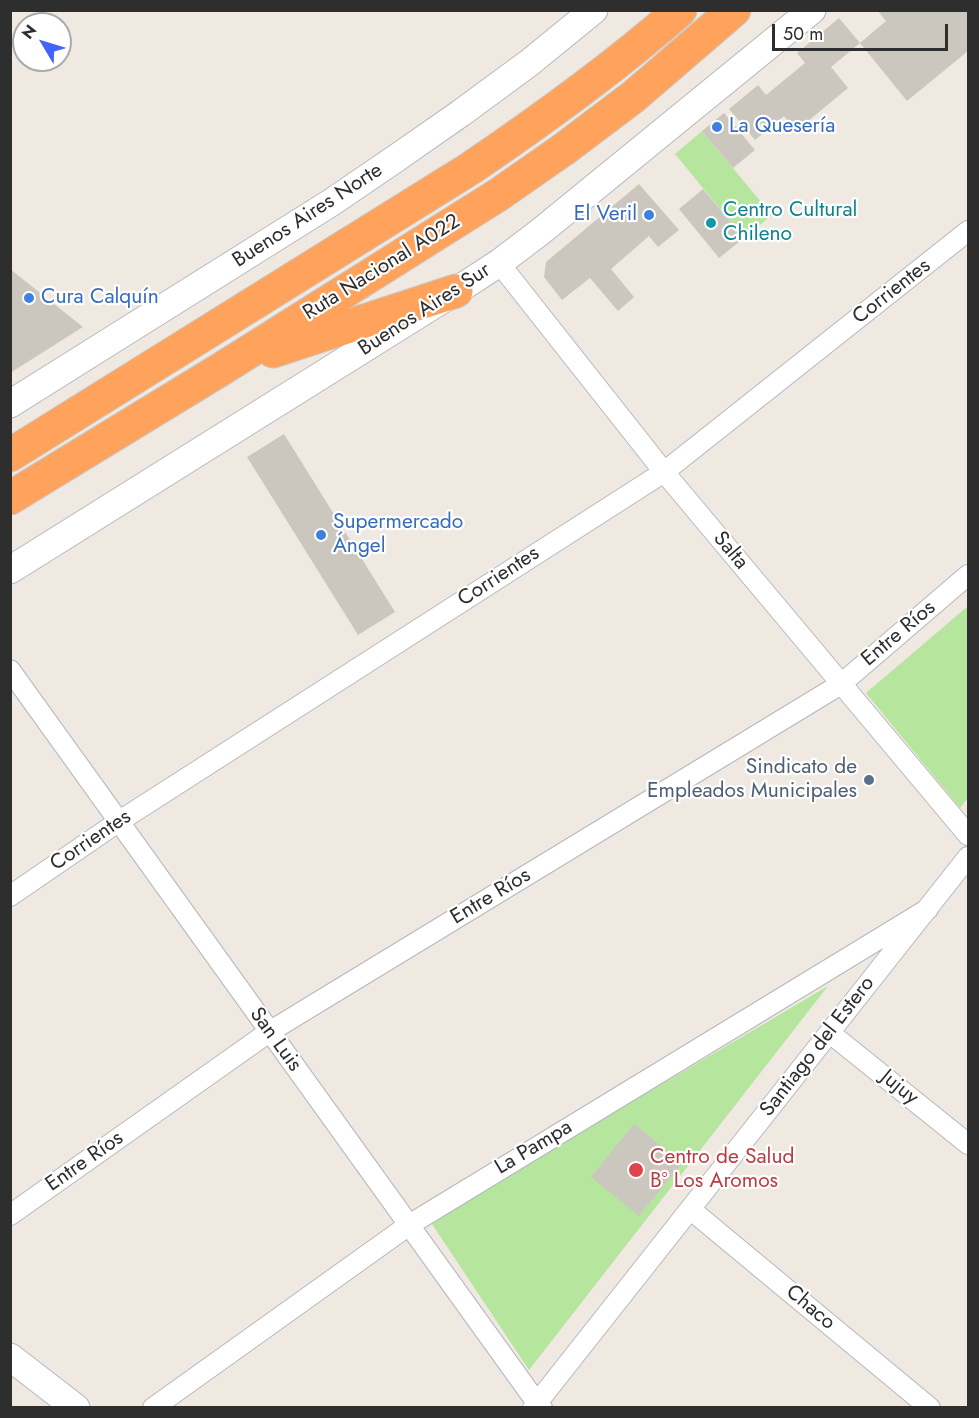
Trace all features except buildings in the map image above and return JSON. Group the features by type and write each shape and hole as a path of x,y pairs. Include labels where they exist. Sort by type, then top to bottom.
{"highway":[{"name":"Ruta Nacional A022","path":"10,455 471,168 593,81 680,10"},
{"name":"Ruta Nacional A022","path":"10,498 223,368 507,188 633,97 734,10"},
{"path":"223,368 456,291"}],"main road":[{"name":"Buenos Aires Norte","path":"10,404 332,202 462,113 594,10"},
{"name":"Buenos Aires Sur","path":"10,570 499,263 812,10"},
{"path":"10,1357 76,1407"}],"street":[{"name":"Corrientes","path":"10,896 118,822 664,472 969,231"},
{"name":"Salta","path":"499,263 664,472 969,835"},
{"name":"Entre Ríos","path":"10,1215 269,1032 841,684 969,575"},
{"name":"San Luis","path":"10,670 537,1406"},
{"name":"Santiago del Estero","path":"537,1406 969,857"},
{"name":"La Pampa","path":"153,1407 409,1225 928,909"},
{"name":"Jujuy","path":"830,1033 969,1144"},
{"name":"Chaco","path":"690,1209 930,1407"}],"green space":[{"path":"702,131 772,215 744,238 675,154"},
{"path":"968,606 968,798 960,808 866,693"},
{"path":"828,986 529,1370 430,1221"}],"place":[{"name":"La Quesería","path":"717,127"},
{"name":"El Veril","path":"649,215"},
{"name":"Centro Cultural Chileno","path":"711,223"},
{"name":"Cura Calquín","path":"29,298"},
{"name":"Supermercado Ángel","path":"321,535"},
{"name":"Sindicato de Empleados Municipales","path":"869,780"},
{"name":"Centro de Salud B° Los Aromos","path":"636,1170"}]}
